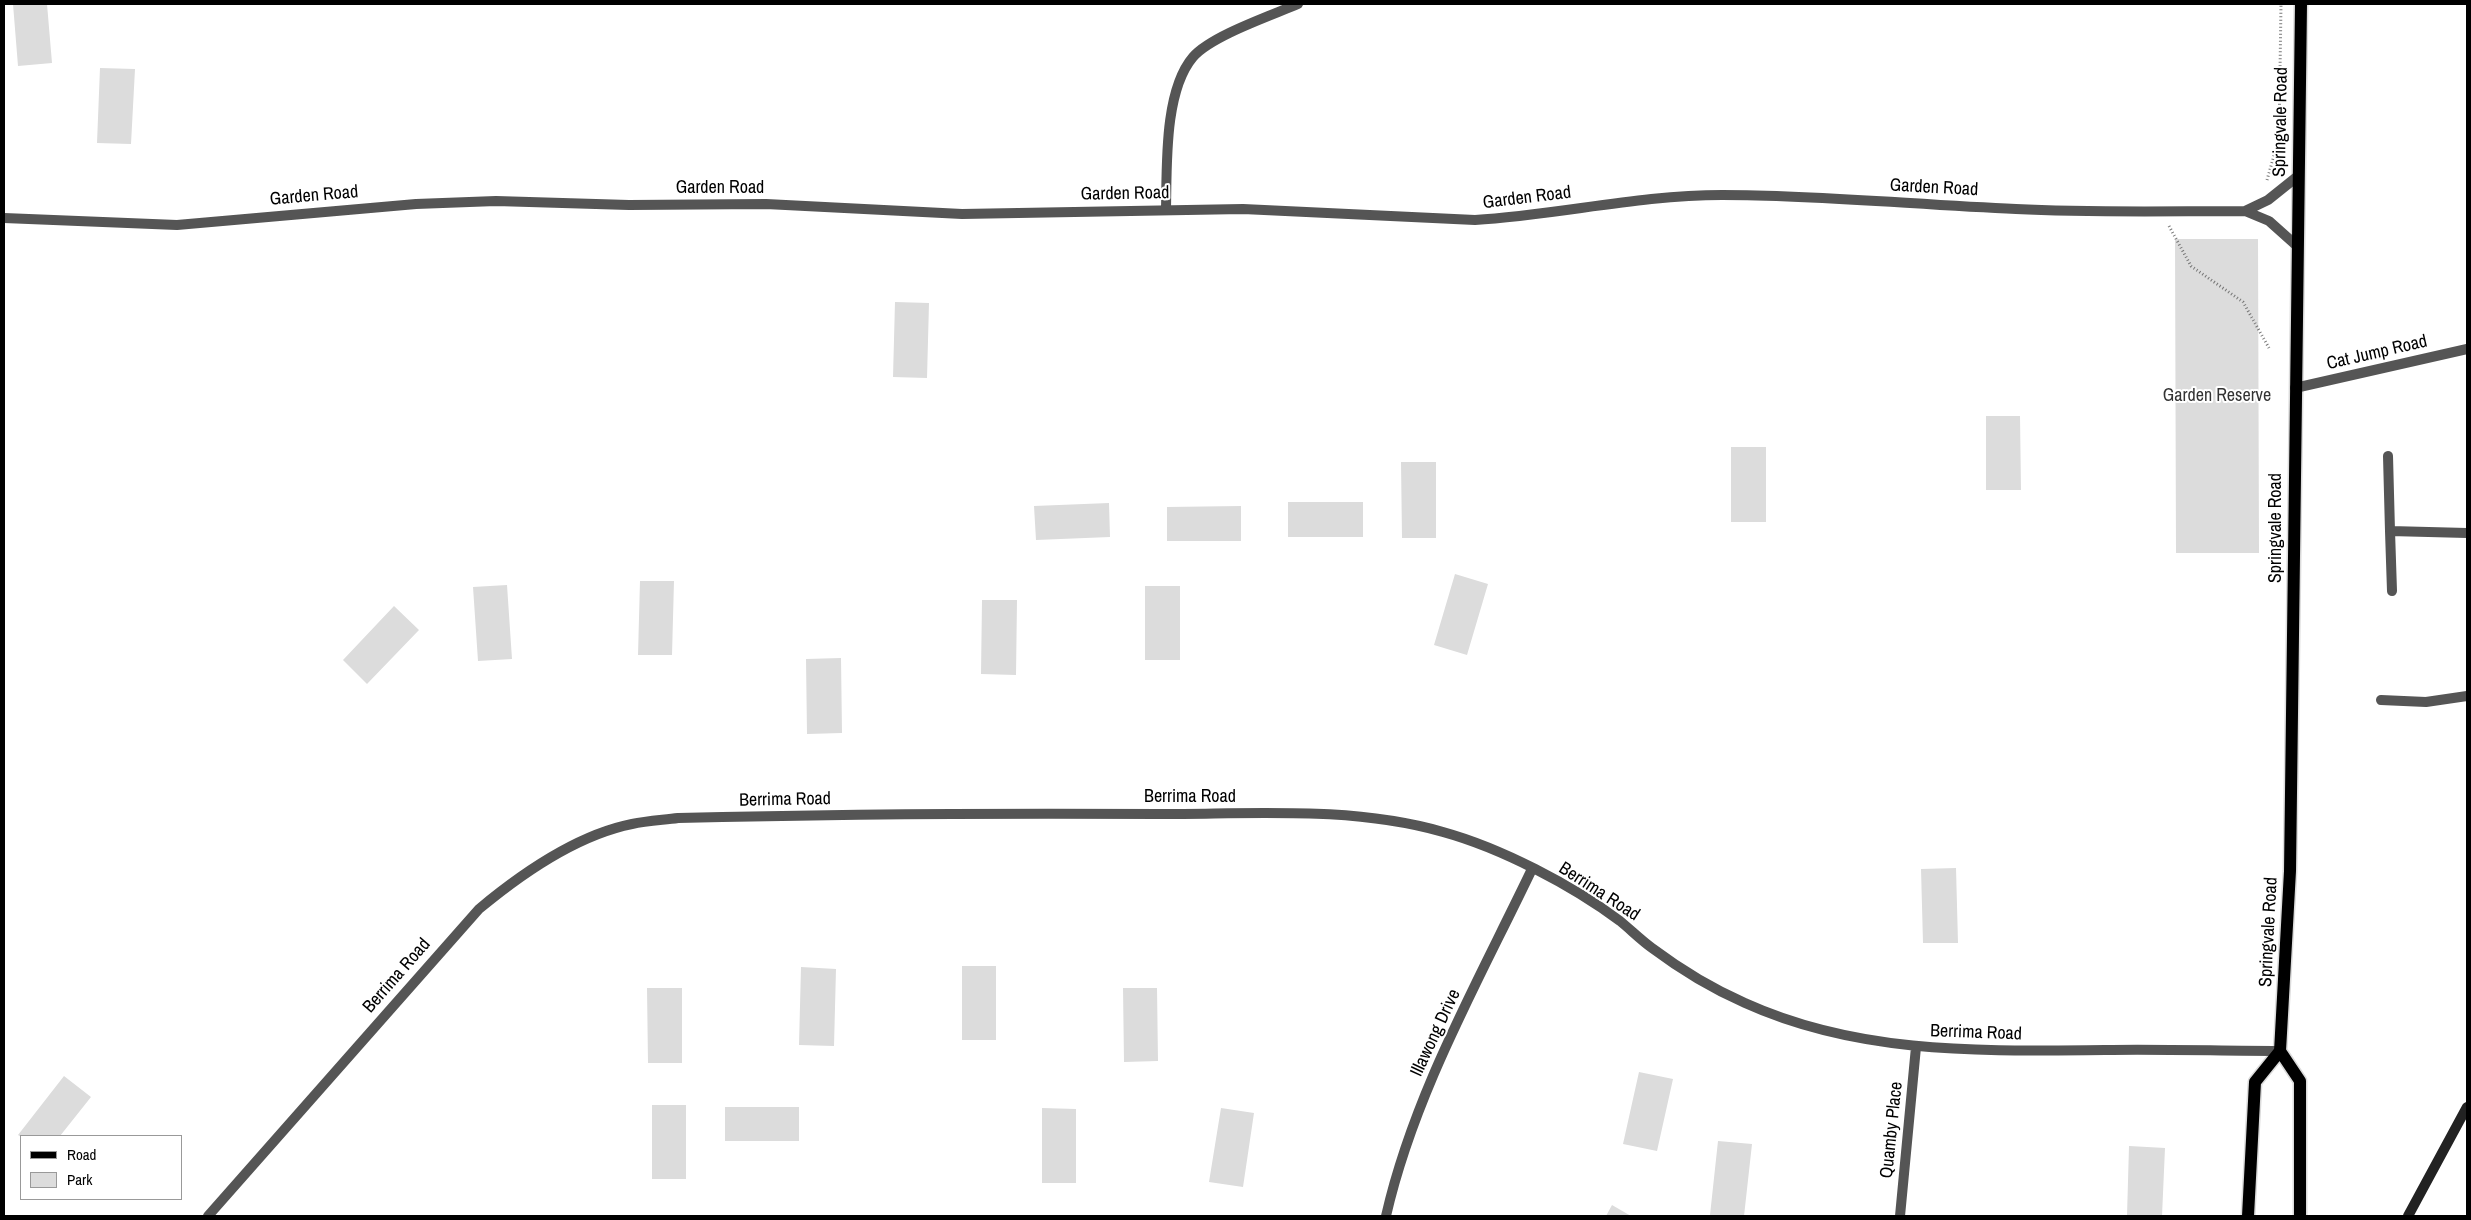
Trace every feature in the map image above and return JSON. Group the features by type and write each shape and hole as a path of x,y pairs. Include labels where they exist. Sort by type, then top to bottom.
{"main road":[{"name":"Springvale Road","path":"2280,1052 2290,871 2292,785 2295,388 2301,4"},
{"path":"2248,1216 2255,1082 2280,1052 2300,1081 2300,1216"},
{"path":"2408,1216 2467,1107"}],"street":[{"path":"1166,209 1167,158 1176,88 1193,56 1212,42 1298,4"},
{"name":"Garden Road","path":"2245,211 2268,200 2298,176"},
{"name":"Garden Road","path":"4,218 177,225 416,204 496,201 629,205 766,204 962,214 1243,209 1475,220 1511,218 1643,199 1721,195 1919,203 2016,210 2245,211 2270,221 2297,246"},
{"name":"Cat Jump Road","path":"2295,388 2467,349"},
{"path":"2388,456 2392,592"},
{"path":"2390,531 2467,533"},
{"path":"2382,700 2426,702 2467,696"},
{"name":"Berrima Road","path":"208,1216 478,909 516,879 553,856 631,824 678,818 1106,813 1344,815 1394,821 1442,832 1491,848 1576,892 1620,921 1653,949 1698,979 1744,1003 1801,1025 1869,1041 1916,1048 1996,1051 2280,1052"},
{"name":"Illawong Drive","path":"1386,1216 1410,1134 1431,1081 1532,869"},
{"name":"Quamby Place","path":"1900,1216 1916,1048"}],"path":[{"path":"2268,200 2266,182 2279,138 2282,4"},
{"path":"2160,211 2191,266 2243,302 2269,348"}],"green space":[{"path":"13,4 47,4 52,63 18,66"},
{"path":"100,68 135,69 131,144 97,143"},
{"name":"Garden Reserve","path":"2175,239 2258,239 2259,553 2176,553"},
{"path":"895,302 929,303 927,378 893,377"},
{"path":"1986,416 2020,416 2021,490 1986,490"},
{"path":"1731,447 1766,447 1766,522 1731,522"},
{"path":"1401,462 1436,462 1436,538 1402,538"},
{"path":"1288,502 1363,502 1363,537 1288,537"},
{"path":"1109,503 1110,537 1036,540 1034,506"},
{"path":"1241,506 1241,541 1167,541 1167,507"},
{"path":"1455,574 1488,584 1467,655 1434,645"},
{"path":"640,581 674,581 672,655 638,655"},
{"path":"507,585 512,659 478,661 473,587"},
{"path":"1145,586 1180,586 1180,660 1145,660"},
{"path":"982,600 1017,600 1016,675 981,674"},
{"path":"394,606 419,630 367,684 343,660"},
{"path":"841,658 842,733 807,734 806,659"},
{"path":"1956,868 1958,943 1923,943 1921,869"},
{"path":"962,966 996,966 996,1040 962,1040"},
{"path":"801,967 836,969 834,1046 799,1045"},
{"path":"647,988 682,988 682,1063 648,1063"},
{"path":"1123,988 1157,988 1158,1061 1124,1062"},
{"path":"1639,1072 1673,1079 1657,1151 1623,1144"},
{"path":"64,1076 91,1097 61,1135 18,1135"},
{"path":"652,1105 686,1105 686,1179 652,1179"},
{"path":"725,1107 799,1107 799,1141 725,1141"},
{"path":"1042,1108 1076,1109 1076,1183 1042,1183"},
{"path":"1221,1108 1254,1113 1243,1187 1209,1182"},
{"path":"1718,1141 1752,1144 1744,1216 1710,1215"},
{"path":"2129,1146 2165,1148 2162,1216 2127,1216"},
{"path":"1612,1205 1631,1216 1606,1216"}]}
